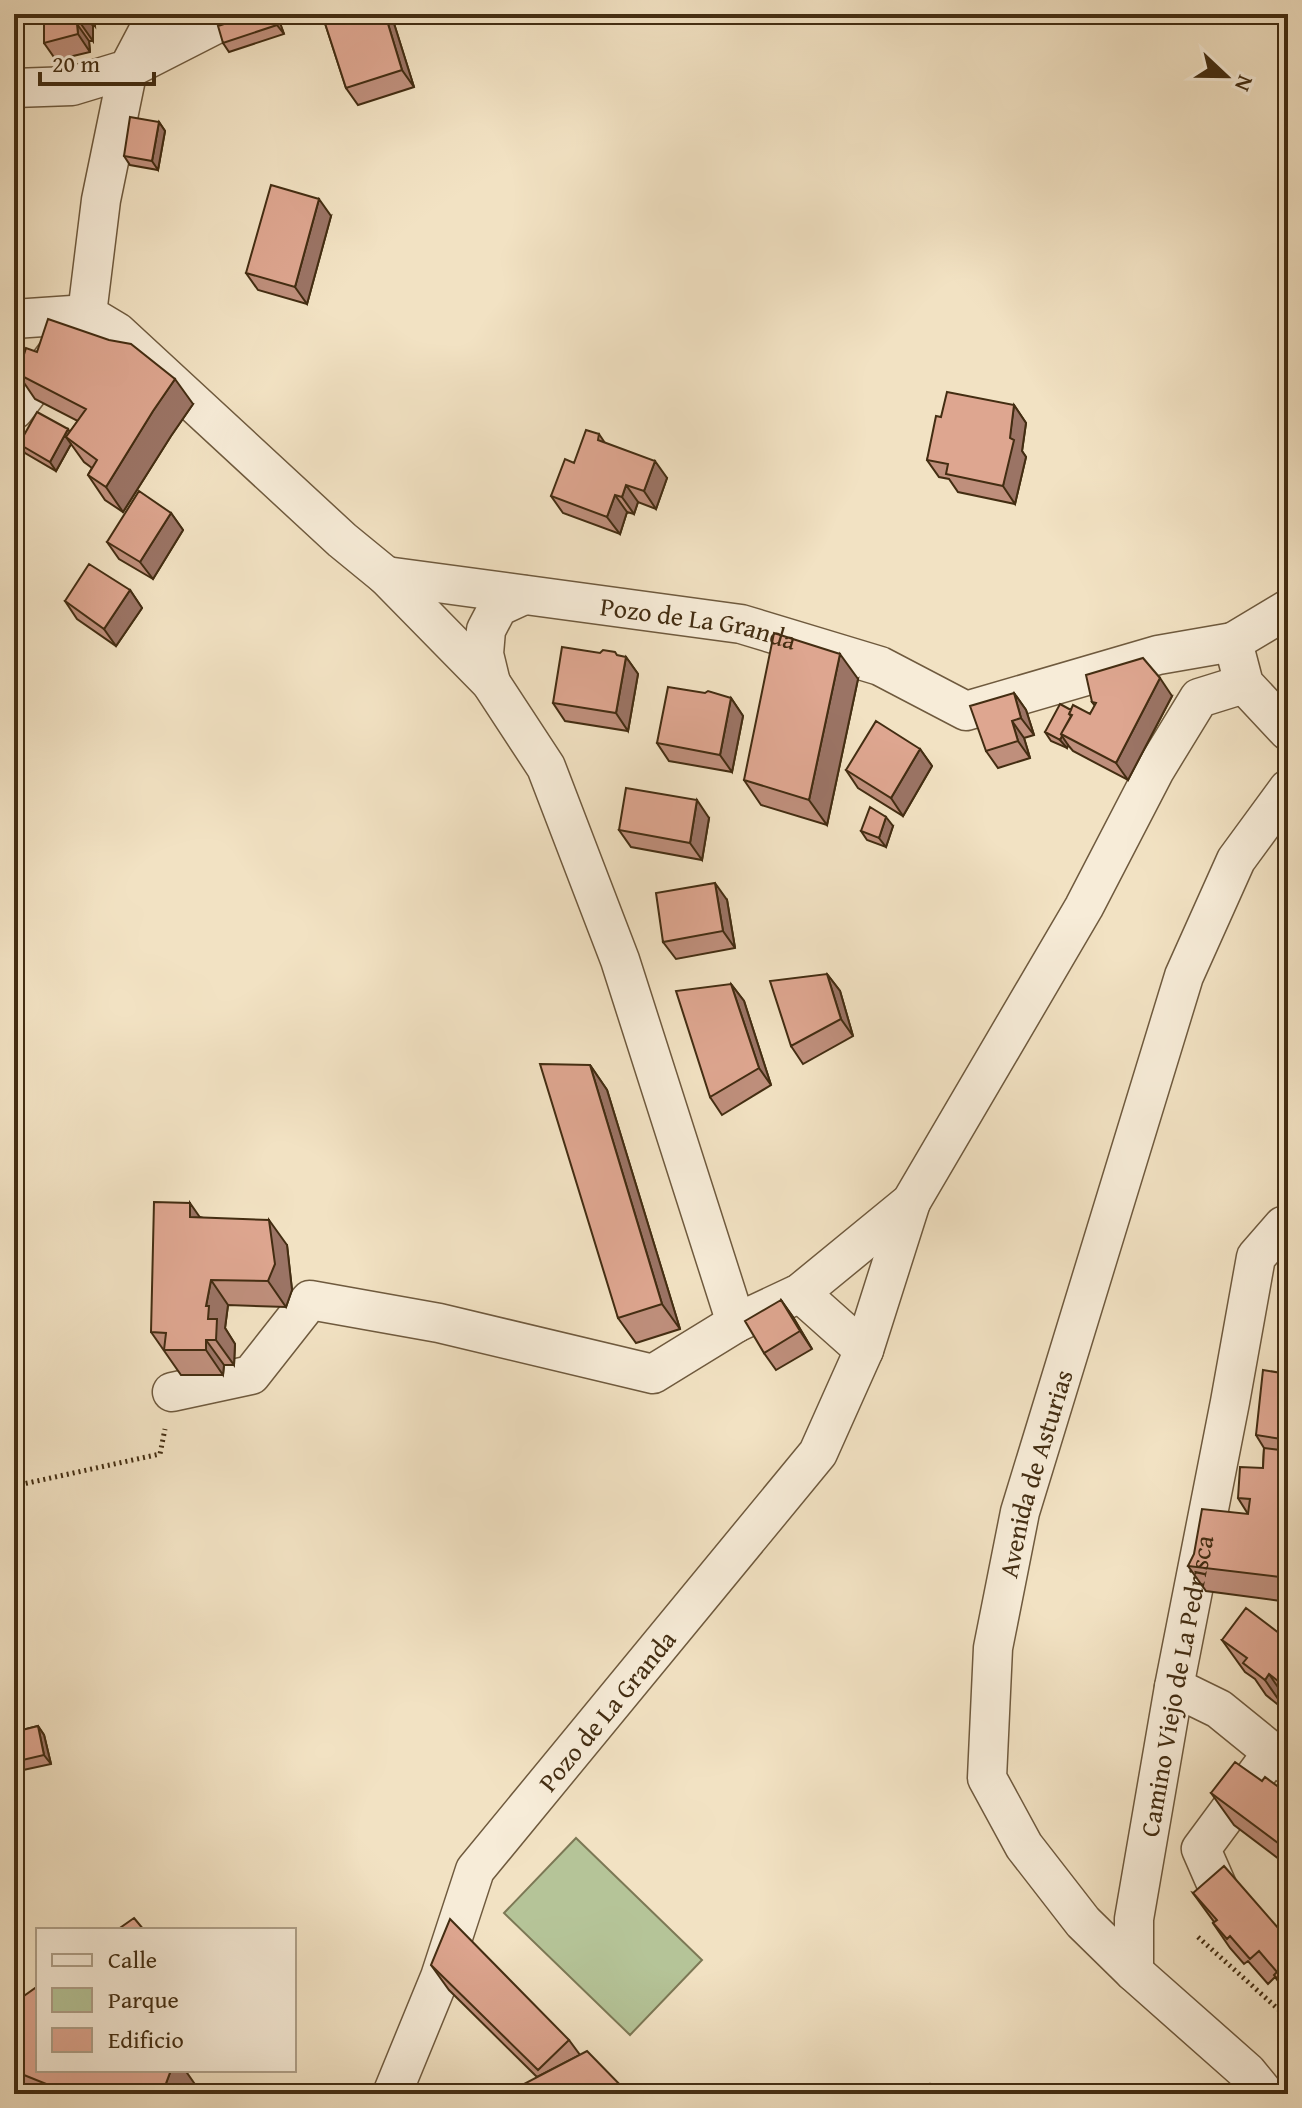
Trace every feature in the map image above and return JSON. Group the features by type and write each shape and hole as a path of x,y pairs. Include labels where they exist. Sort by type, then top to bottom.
{"street":[{"path":"14,410 87,314 101,200 128,69 157,14"},
{"path":"14,88 72,86 128,69 241,14"},
{"path":"14,319 87,314 117,332 342,540 386,576 491,683 546,767 620,960 736,1323"},
{"name":"Pozo de La Granda","path":"386,576 741,624 880,666 966,711 1158,655 1233,642"},
{"path":"491,683 484,654 486,630 498,607 524,595"},
{"path":"1288,609 1233,642 1244,684 1288,731"},
{"name":"Pozo de La Granda","path":"392,2094 440,1977 475,1870 818,1453 864,1350 911,1202 1084,907 1155,770 1199,698 1244,684"},
{"name":"Avenida de Asturias","path":"1265,2094 1247,2072 1134,1972 1083,1922 1024,1846 987,1778 993,1648 1020,1512 1184,976 1236,860 1288,789"},
{"name":"Pozo de La Granda","path":"172,1392 251,1375 310,1300 439,1323 653,1374 736,1323 800,1293 911,1202"},
{"name":"Camino Viejo de La Pedrisca","path":"1134,1972 1134,1919 1174,1687 1256,1257 1283,1226 1288,1227"},
{"path":"800,1293 864,1350"},
{"path":"1174,1687 1219,1709 1280,1759 1201,1849 1218,1888"}],"path":[{"path":"14,1486 160,1454 172,1392"},
{"path":"1198,1937 1288,2018"}],"green space":[{"path":"576,1838 702,1960 630,2035 504,1913"}],"building":[{"path":"44,14 81,14 81,24 77,24 78,34 44,43"},
{"path":"254,14 274,14 277,25 223,43 218,26"},
{"path":"322,14 385,14 402,70 346,88"},
{"path":"130,117 159,122 152,161 124,156"},
{"path":"271,185 319,199 295,287 246,273"},
{"path":"48,319 109,340 131,344 175,379 106,487 88,475 97,460 66,437 86,409 18,374 26,348 37,352"},
{"path":"947,392 1014,405 1010,438 1014,440 1003,486 946,474 948,464 927,460 936,416 941,417"},
{"path":"37,412 68,429 50,462 19,444"},
{"path":"586,430 599,434 598,440 655,461 644,491 626,485 622,497 615,495 607,517 551,496 565,459 574,463"},
{"path":"139,491 171,513 140,562 107,542"},
{"path":"89,564 130,590 104,629 65,601"},
{"path":"774,633 840,654 809,800 744,780"},
{"path":"562,647 600,653 603,650 626,657 616,713 553,703"},
{"path":"1143,658 1160,678 1116,763 1061,734 1072,715 1069,714 1073,705 1090,714 1096,703 1092,702 1086,675"},
{"path":"668,687 708,691 731,698 720,755 657,743"},
{"path":"1014,693 1021,718 1012,721 1018,741 986,751 970,706"},
{"path":"1060,704 1071,710 1071,716 1060,740 1045,732"},
{"path":"876,721 920,749 891,798 846,770"},
{"path":"626,788 697,800 690,843 619,830"},
{"path":"870,807 886,817 879,838 861,831"},
{"path":"715,883 723,931 663,942 656,893"},
{"path":"827,974 841,1019 791,1046 770,981"},
{"path":"731,984 759,1068 710,1097 676,991"},
{"path":"540,1064 590,1065 662,1304 618,1318"},
{"path":"154,1202 190,1203 190,1217 269,1220 275,1264 268,1281 211,1280 206,1306 209,1306 208,1319 217,1319 216,1340 206,1340 206,1350 164,1350 166,1333 151,1332"},
{"path":"781,1300 800,1331 764,1353 745,1321"},
{"path":"1263,1370 1288,1374 1288,1440 1256,1435"},
{"path":"1264,1448 1288,1451 1288,1578 1188,1566 1194,1554 1202,1509 1248,1514 1250,1499 1238,1498 1240,1467 1263,1468"},
{"path":"1246,1608 1288,1640 1288,1689 1269,1674 1265,1680 1243,1663 1247,1658 1222,1640"},
{"path":"1288,1689 1288,1703 1282,1698"},
{"path":"38,1726 44,1755 14,1762 14,1732"},
{"path":"1235,1762 1262,1781 1265,1777 1284,1791 1280,1796 1288,1802 1288,1838 1282,1846 1211,1793"},
{"path":"1224,1866 1279,1929 1288,1923 1288,1991 1259,1951 1250,1959 1230,1936 1227,1939 1213,1923 1217,1920 1193,1893"},
{"path":"134,1918 142,1928 120,1928"},
{"path":"450,1919 569,2040 538,2070 431,1965"},
{"path":"36,1987 36,2072 170,2072 162,2094 71,2094 14,2071 14,2003"},
{"path":"587,2051 629,2094 505,2094"},
{"path":"930,2084 940,2094 920,2094"}]}
